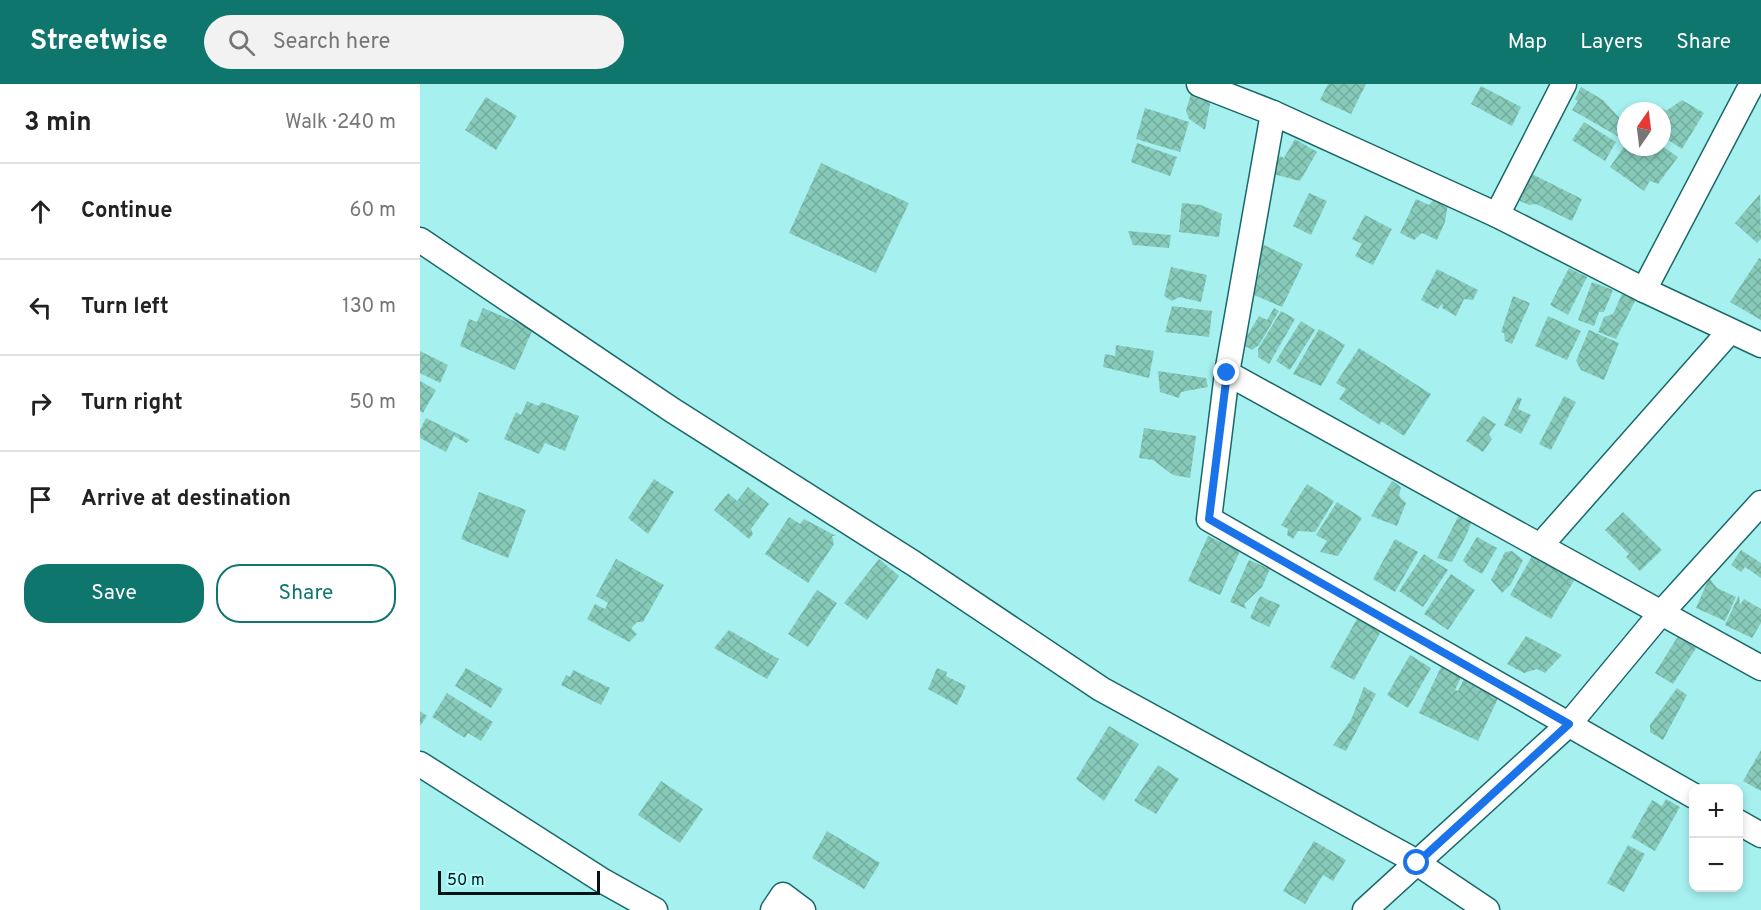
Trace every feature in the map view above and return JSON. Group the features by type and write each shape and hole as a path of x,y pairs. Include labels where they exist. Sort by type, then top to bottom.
{"street":[{"path":"1199,84 1273,113 1497,215 1644,290 1761,345"},
{"path":"1497,215 1564,84"},
{"path":"1644,290 1752,84"},
{"path":"1273,113 1227,373 1209,519 1689,793"},
{"path":"420,240 672,410 913,563 1101,689 1413,860 1487,910"},
{"path":"1540,546 1730,331"},
{"path":"1227,373 1761,668"},
{"path":"1365,910 1413,860 1569,724 1662,612 1761,504"},
{"path":"420,764 603,881 655,910"},
{"path":"1743,825 1761,836"},
{"path":"773,910 783,895 803,910"}],"building":[{"path":"1328,84 1366,84 1351,114 1320,100"},
{"path":"1481,86 1521,107 1512,126 1471,104"},
{"path":"1581,87 1603,100 1617,115 1617,136 1572,110 1578,101 1575,99"},
{"path":"1192,90 1212,94 1205,130 1189,119 1186,111"},
{"path":"486,97 517,116 496,150 465,130"},
{"path":"1682,100 1704,113 1682,149 1671,142 1671,108"},
{"path":"1145,108 1189,122 1180,152 1136,139"},
{"path":"1584,122 1616,142 1605,161 1572,140"},
{"path":"1295,139 1317,152 1300,181 1269,173 1280,156 1284,158"},
{"path":"1137,143 1177,157 1170,176 1131,162"},
{"path":"1671,152 1678,157 1658,184 1650,181 1644,191 1610,167 1618,156 1671,156"},
{"path":"821,163 909,203 876,273 789,233"},
{"path":"1530,173 1582,199 1572,221 1536,204 1529,205 1520,201 1520,193"},
{"path":"1309,193 1327,201 1311,235 1293,226"},
{"path":"1760,194 1761,239 1757,243 1735,223"},
{"path":"1435,198 1448,203 1445,222 1437,240 1422,233 1414,240 1400,233 1416,199 1429,205"},
{"path":"1182,203 1201,205 1222,214 1219,237 1179,232"},
{"path":"1365,215 1392,229 1373,265 1355,256 1362,244 1352,239"},
{"path":"1128,231 1171,235 1169,248 1133,245"},
{"path":"1258,242 1303,264 1282,307 1252,294 1260,270"},
{"path":"1759,258 1761,259 1761,320 1730,302"},
{"path":"1171,267 1207,275 1201,302 1179,297 1172,301 1164,296"},
{"path":"1569,268 1587,277 1568,315 1550,305"},
{"path":"1437,269 1478,290 1473,300 1464,299 1456,316 1442,308 1443,303 1438,309 1421,300"},
{"path":"1592,282 1613,290 1604,312 1599,312 1594,326 1578,320"},
{"path":"1622,294 1636,299 1616,339 1598,332 1604,317 1613,314"},
{"path":"1513,296 1530,303 1512,344 1505,341 1504,333 1501,332"},
{"path":"1172,306 1212,311 1209,337 1165,332"},
{"path":"483,308 533,329 515,370 460,346 469,319 477,322"},
{"path":"1274,308 1279,311 1259,345 1252,350 1242,344 1259,316 1267,320"},
{"path":"1281,311 1295,319 1269,364 1258,357 1258,349"},
{"path":"1548,316 1581,331 1567,360 1535,346"},
{"path":"1301,321 1315,330 1290,370 1276,361"},
{"path":"1319,329 1345,345 1321,386 1293,374"},
{"path":"1589,330 1619,343 1604,380 1581,370 1576,361"},
{"path":"1116,345 1154,351 1149,378 1103,367 1105,354 1115,356"},
{"path":"1359,348 1431,394 1404,436 1381,421 1380,425 1339,399 1346,389 1336,383"},
{"path":"420,351 448,365 440,383 420,373"},
{"path":"1158,371 1206,378 1208,387 1181,392 1179,398 1160,392"},
{"path":"420,381 436,390 423,413 420,411"},
{"path":"1564,396 1576,402 1551,450 1539,444"},
{"path":"1518,397 1522,399 1518,409 1531,415 1521,434 1504,425"},
{"path":"527,401 538,406 542,402 579,416 565,451 545,443 539,454 504,439 516,412 521,415"},
{"path":"1483,416 1496,424 1489,434 1492,439 1483,452 1466,441"},
{"path":"426,418 470,440 466,443 454,436 446,452 420,438 420,430"},
{"path":"1144,428 1196,436 1190,478 1173,475 1153,460 1139,458"},
{"path":"654,479 674,492 648,534 628,518"},
{"path":"1392,481 1401,487 1399,496 1406,503 1397,526 1371,516"},
{"path":"1307,484 1334,501 1315,532 1298,531 1293,539 1287,535 1288,529 1281,525"},
{"path":"748,487 769,504 751,529 753,534 749,539 714,510 728,493 737,501"},
{"path":"479,492 526,510 508,558 461,539"},
{"path":"1337,502 1362,518 1338,556 1320,552 1327,541 1316,535"},
{"path":"1623,512 1662,550 1640,571 1626,557 1629,554 1605,530"},
{"path":"1460,513 1472,520 1467,534 1452,562 1437,558"},
{"path":"789,517 800,524 804,519 836,536 832,536 834,544 808,583 765,554"},
{"path":"1208,536 1240,551 1220,595 1188,581"},
{"path":"1477,537 1497,548 1482,574 1468,566 1463,560"},
{"path":"1395,539 1418,552 1395,592 1373,579"},
{"path":"1536,549 1578,574 1551,619 1510,595"},
{"path":"1741,550 1761,563 1761,578 1745,567 1741,572 1731,565"},
{"path":"1512,551 1523,560 1511,584 1502,593 1491,580 1505,552"},
{"path":"1424,554 1448,570 1423,607 1399,591"},
{"path":"616,559 664,585 643,622 637,622 631,628 637,634 629,642 587,619 595,604 605,609 608,603 596,596"},
{"path":"879,559 899,576 867,620 844,603"},
{"path":"1249,560 1270,569 1262,587 1244,604 1247,609 1230,602"},
{"path":"1451,574 1475,590 1448,630 1424,614"},
{"path":"1709,578 1717,588 1736,597 1725,621 1696,608"},
{"path":"817,590 837,603 808,647 788,634"},
{"path":"1739,595 1740,605 1744,599 1761,609 1761,623 1752,638 1725,625"},
{"path":"1260,596 1280,605 1269,627 1250,618"},
{"path":"1357,619 1381,631 1354,680 1330,667"},
{"path":"729,630 779,659 767,679 714,648"},
{"path":"1682,630 1700,642 1673,684 1655,673"},
{"path":"1526,636 1562,655 1545,673 1537,669 1524,673 1507,664"},
{"path":"1410,655 1431,668 1408,708 1387,695"},
{"path":"1443,663 1463,673 1455,690 1458,691 1465,677 1500,694 1478,741 1419,713"},
{"path":"466,668 503,689 491,708 455,686"},
{"path":"937,668 947,672 946,676 966,686 957,705 928,689"},
{"path":"573,670 610,688 601,705 561,685 566,675 570,677"},
{"path":"1364,687 1376,694 1346,751 1333,745 1351,720"},
{"path":"1677,688 1687,695 1663,740 1650,732 1650,725"},
{"path":"447,693 493,722 481,741 468,733 465,738 432,717"},
{"path":"420,711 427,716 420,726"},
{"path":"1109,726 1139,744 1104,801 1076,779"},
{"path":"1761,750 1761,791 1743,781"},
{"path":"1158,765 1179,779 1156,814 1134,801"},
{"path":"661,781 703,809 680,843 638,815"},
{"path":"1666,799 1680,807 1655,851 1631,837 1652,800 1662,806"},
{"path":"827,831 880,863 864,889 812,858"},
{"path":"1314,841 1346,860 1333,881 1323,875 1305,904 1283,891"},
{"path":"1628,845 1645,854 1624,892 1607,883"}],"route":[{"path":"1227,373 1209,519 1569,724 1417,863"}]}
